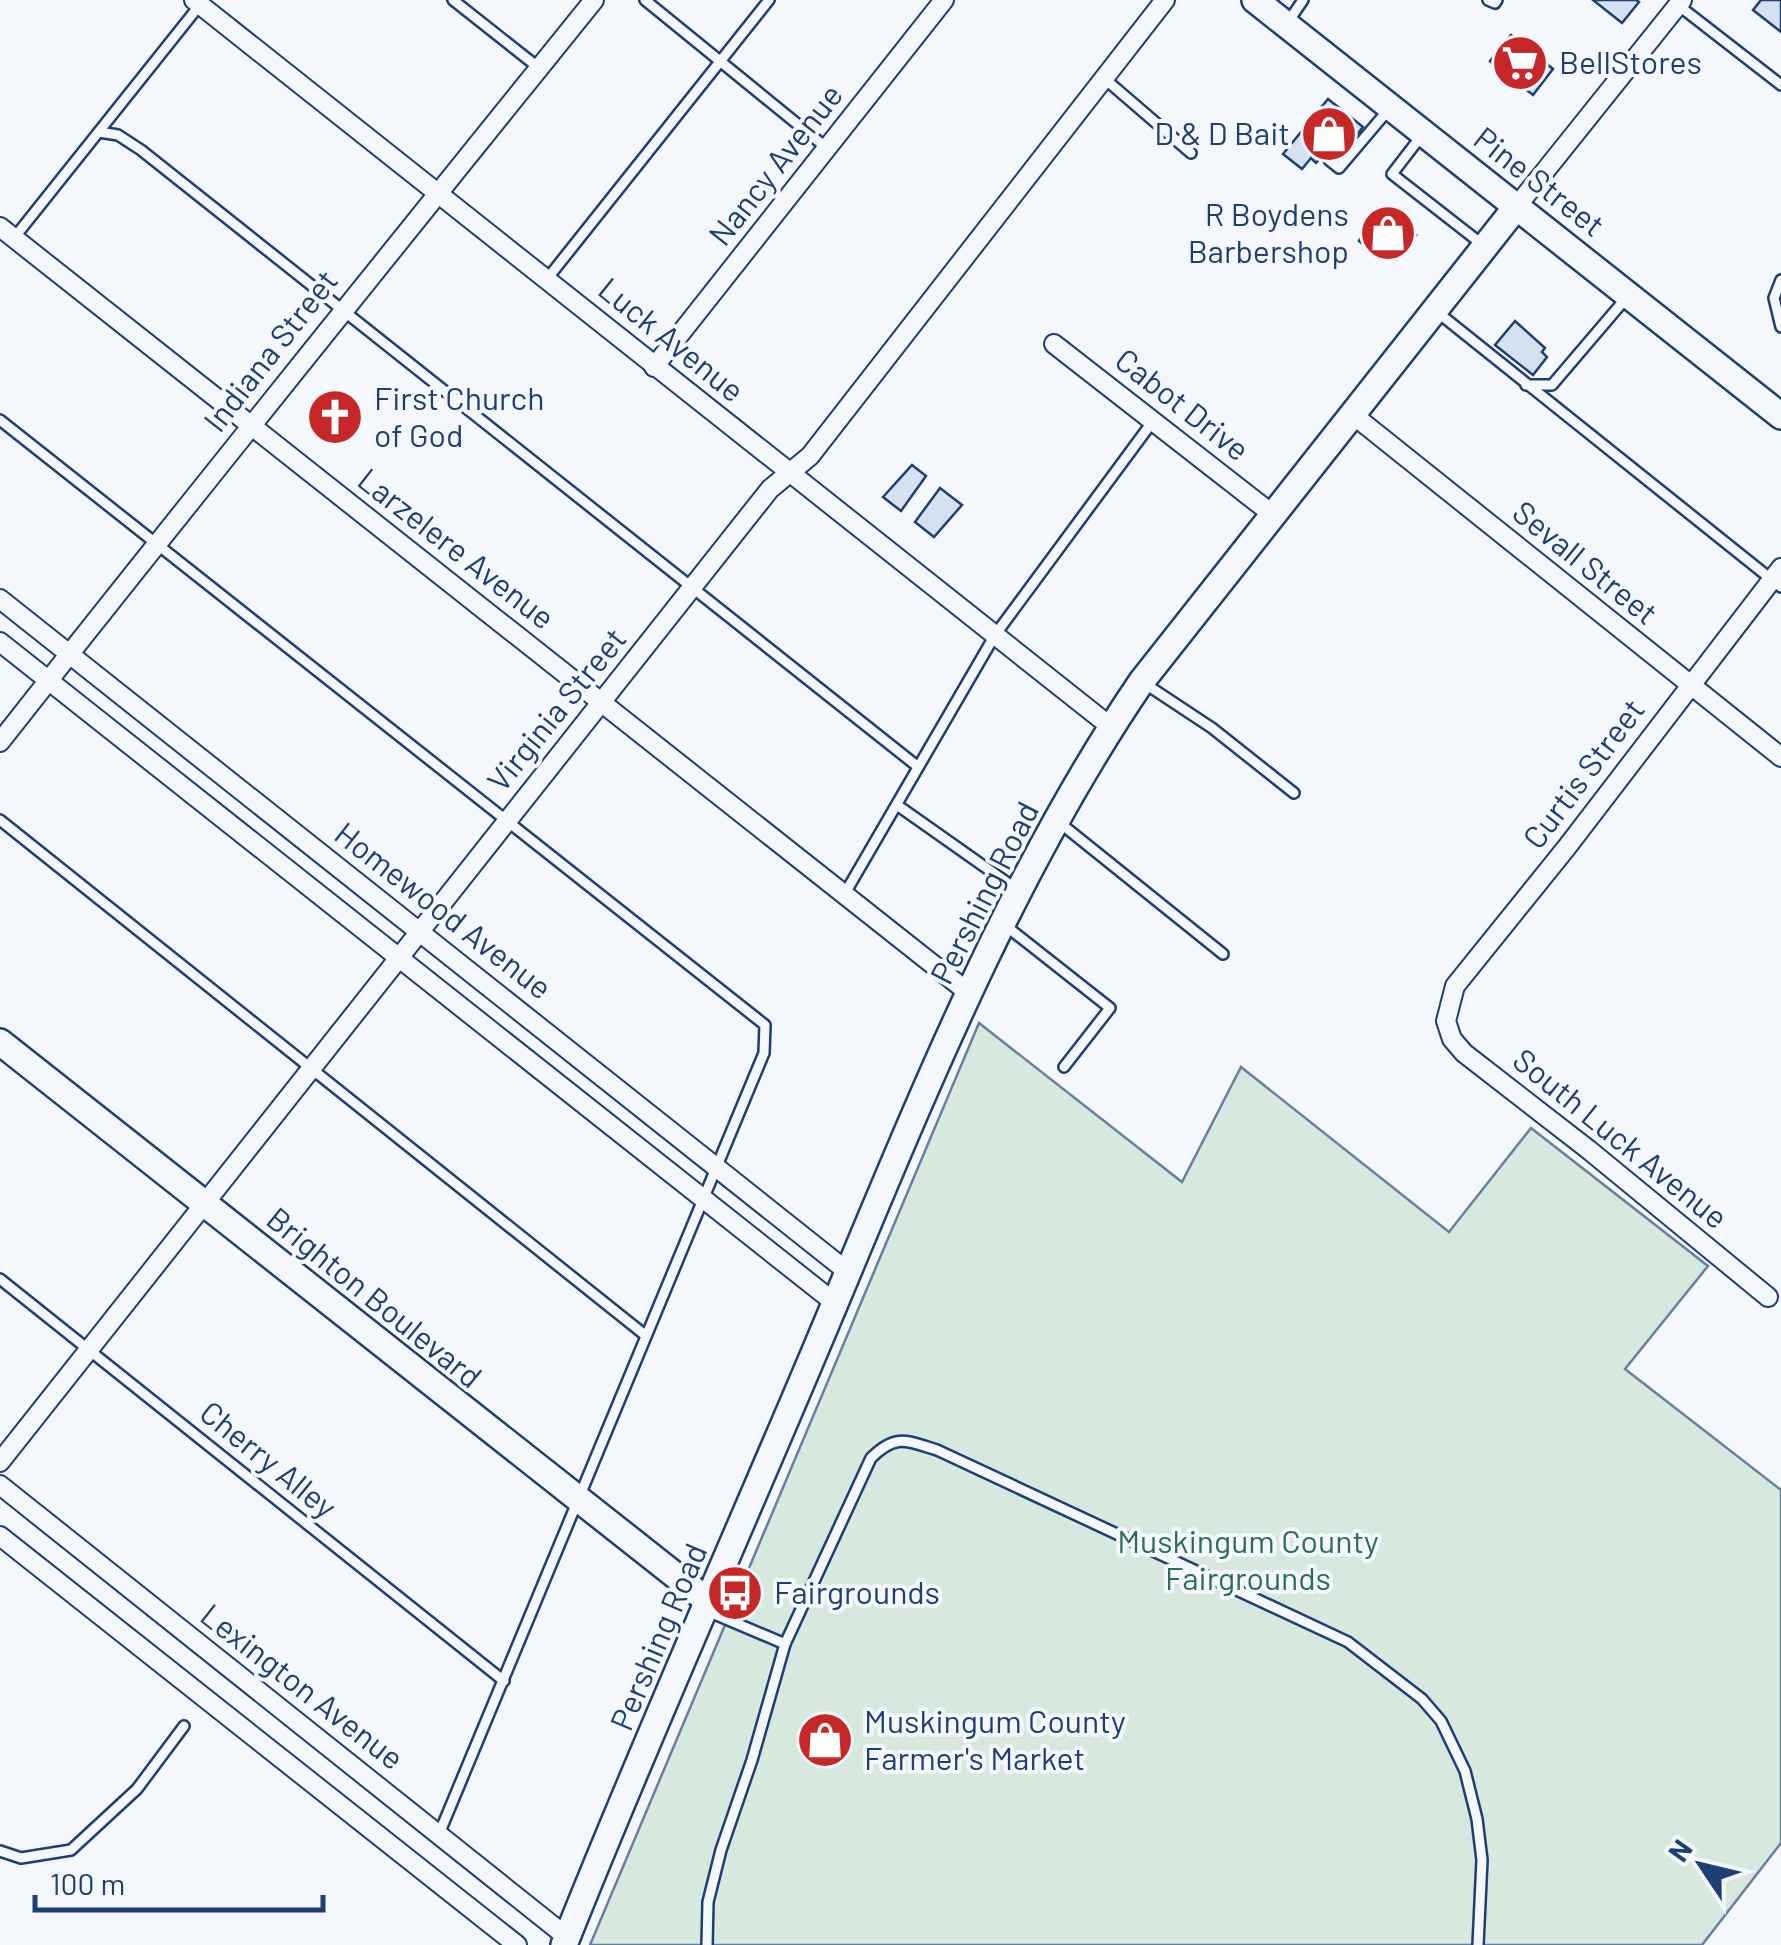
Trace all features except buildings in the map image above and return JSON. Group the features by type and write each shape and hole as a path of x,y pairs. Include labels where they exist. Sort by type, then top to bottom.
{"street":[{"name":"Indiana Street","path":"0,742 342,309 594,0"},
{"name":"Nancy Avenue","path":"654,367 944,0"},
{"name":"Virginia Street","path":"0,1462 770,489 810,456 1165,0"},
{"name":"Pine Street","path":"1256,0 1781,416"},
{"name":"Luck Avenue","path":"197,2 1111,727"},
{"name":"Pershing Road","path":"566,1941 969,993 1111,727 1142,681 1272,514 1680,3"},
{"name":"Larzelere Avenue","path":"7,232 969,993"},
{"name":"Cabot Drive","path":"1054,344 1272,514"},
{"name":"Sevall Street","path":"1352,414 1781,758"},
{"name":"Curtis Street","path":"1446,1020 1455,986 1778,578"},
{"name":"Homewood Avenue","path":"0,599 848,1272"},
{"name":"Homewood Avenue","path":"0,642 835,1303"},
{"name":"South Luck Avenue","path":"1446,1020 1452,1039 1464,1053 1768,1298"},
{"name":"Brighton Boulevard","path":"0,1042 707,1606"},
{"name":"Lexington Avenue","path":"0,1486 439,1834 566,1941"},
{"path":"0,1536 517,1945"}],"lane":[{"path":"453,0 539,68"},
{"path":"645,0 828,148"},
{"path":"547,279 769,0"},
{"path":"1286,24 1303,0"},
{"path":"1488,0 1497,0"},
{"path":"7,232 99,132 197,2"},
{"path":"1680,3 1781,85"},
{"path":"1104,80 1191,153"},
{"path":"1328,160 1340,168 1390,106"},
{"path":"99,132 118,135 140,150 917,766"},
{"path":"1423,132 1392,174 1484,246"},
{"path":"1781,280 1774,298 1781,328"},
{"path":"1526,385 1552,385 1629,295"},
{"path":"1434,309 1526,385 1778,578"},
{"path":"0,420 765,1025 764,1053 439,1834"},
{"path":"844,896 995,635 1153,420"},
{"path":"1142,681 1212,728 1294,793"},
{"path":"897,805 1021,892"},
{"path":"0,820 646,1334"},
{"path":"1058,821 1223,954"},
{"path":"1004,924 1110,1008 1064,1066"},
{"name":"Cherry Alley","path":"0,1279 504,1681"},
{"path":"706,1945 708,1902 720,1850 752,1760 785,1644 871,1458 884,1445 900,1440 937,1450 1348,1642 1422,1699 1441,1721 1457,1754 1477,1819 1482,1860 1478,1945"},
{"path":"707,1606 785,1644"},
{"path":"0,1852 21,1858 70,1850 137,1789 184,1726"}],"green space":[{"name":"Muskingum County Fairgrounds","path":"979,1023 1182,1182 1241,1067 1449,1232 1531,1128 1708,1266 1625,1369 1781,1490 1781,1843 1702,1945 590,1945"}],"place":[{"name":"BellStores","path":"1520,63"},
{"name":"D & D Bait","path":"1329,134"},
{"name":"R Boydens Barbershop","path":"1388,233"},
{"name":"First Church of God","path":"335,417"},
{"name":"Fairgrounds","path":"735,1593"},
{"name":"Muskingum County Farmer's Market","path":"825,1740"}]}
